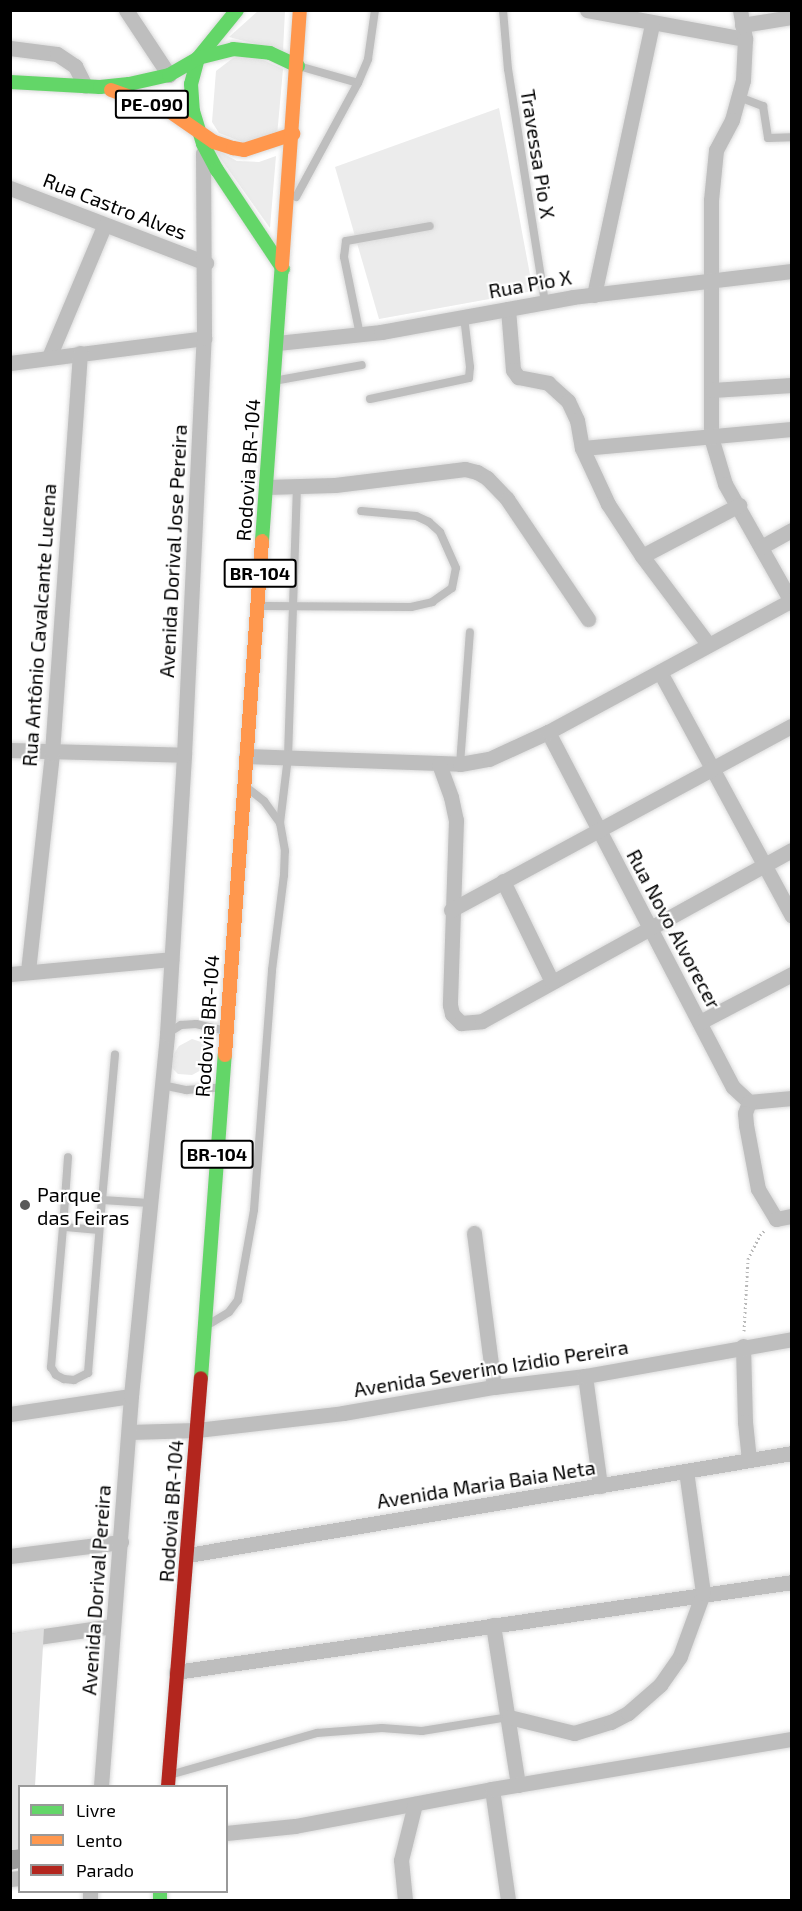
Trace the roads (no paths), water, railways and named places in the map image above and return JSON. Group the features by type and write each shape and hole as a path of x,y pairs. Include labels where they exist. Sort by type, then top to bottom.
{"main road":[{"path":"237,10 198,58 191,96 201,138 226,186 283,269"},
{"name":"Rodovia BR-104","path":"168,1781 205,1327 298,66 300,10"},
{"name":"PE-090","path":"10,81 92,87 149,81 168,75 198,58 233,49 270,53 298,66"},
{"name":"PE-090","path":"92,87 150,103 169,111 201,138 244,150 293,134"}],"street":[{"path":"126,10 168,75"},
{"path":"587,10 652,24 742,25 792,18"},
{"path":"594,295 652,24"},
{"path":"246,756 439,764 460,764 489,759 548,732 791,601 739,505 725,484 711,437 713,166 716,150 732,120 743,80 742,25"},
{"path":"10,48 57,54 75,66 92,87"},
{"name":"Avenida Dorival Jose Pereira","path":"149,1203 167,1034 184,755 204,338 206,263 201,138"},
{"name":"Rua Castro Alves","path":"10,188 104,226 206,263"},
{"path":"50,357 104,226"},
{"name":"Rua Pio X","path":"277,343 360,335 594,295 792,271"},
{"path":"508,309 513,370 518,377 548,383 559,390 577,420 582,448 608,504 642,556 708,644"},
{"path":"10,363 204,338"},
{"name":"Rua Antônio Cavalcante Lucena","path":"28,971 52,753 80,353"},
{"path":"712,390 792,385"},
{"path":"582,448 792,429"},
{"path":"266,487 335,485 446,470 465,469 477,472 487,478 507,499 588,618"},
{"path":"642,556 739,505"},
{"path":"761,547 792,530"},
{"path":"660,672 792,916"},
{"path":"451,910 792,726"},
{"name":"Rua Novo Alvorecer","path":"548,732 652,927 733,1087 749,1102"},
{"path":"10,750 184,755"},
{"path":"439,764 451,797 456,820 451,910 450,1005 461,1023 482,1021 792,850"},
{"path":"503,881 552,982"},
{"path":"10,974 171,960"},
{"path":"700,1023 792,974"},
{"path":"792,1098 749,1102 745,1113 758,1189 776,1219 792,1216"},
{"name":"Avenida Dorival Pereira","path":"101,1785 131,1396 149,1203"},
{"path":"474,1233 494,1387"},
{"name":"Avenida Severino Izidio Pereira","path":"129,1432 197,1430 343,1413 494,1387 585,1376 792,1339"},
{"path":"743,1346 745,1422 750,1458"},
{"path":"585,1376 600,1486"},
{"path":"10,1414 131,1396"},
{"name":"Avenida Maria Baia Neta","path":"188,1555 600,1486 750,1458 792,1453"},
{"path":"509,1717 574,1733 611,1722 628,1713 660,1685 680,1656 704,1593 686,1471"},
{"path":"10,1556 121,1542"},
{"path":"176,1672 704,1593 792,1582"},
{"path":"493,1625 518,1785"},
{"path":"10,1641 113,1626"},
{"path":"228,1833 295,1826 492,1789 792,1739"},
{"path":"492,1789 508,1900"},
{"path":"405,1900 401,1860 415,1804"}],"lane":[{"path":"286,217 358,83 368,59 375,10"},
{"name":"Travessa Pio X","path":"503,10 510,81 545,302"},
{"path":"298,66 358,83"},
{"path":"739,97 763,106 768,138 792,137"},
{"path":"360,335 344,257 346,241 430,226"},
{"path":"370,399 469,378 470,367 464,317"},
{"path":"274,380 362,365"},
{"path":"205,1327 229,1312 238,1300 254,1210 272,970 284,875 285,851 280,823 288,757 295,606 297,486"},
{"path":"257,606 411,607 432,602 452,588 456,568 440,532 429,522 416,516 361,511"},
{"path":"460,764 470,632"},
{"path":"244,785 264,801 280,823"},
{"path":"167,1034 181,1025 196,1024 226,1032"},
{"path":"68,1156 51,1367 56,1375 74,1380 88,1373 115,1055"},
{"path":"162,1085 186,1090 222,1088"},
{"path":"102,1200 149,1203"},
{"path":"63,1227 99,1230"},
{"path":"168,1781 317,1733 382,1728 422,1731 509,1717"}],"place":[{"name":"Parque das Feiras","path":"25,1205"}]}
